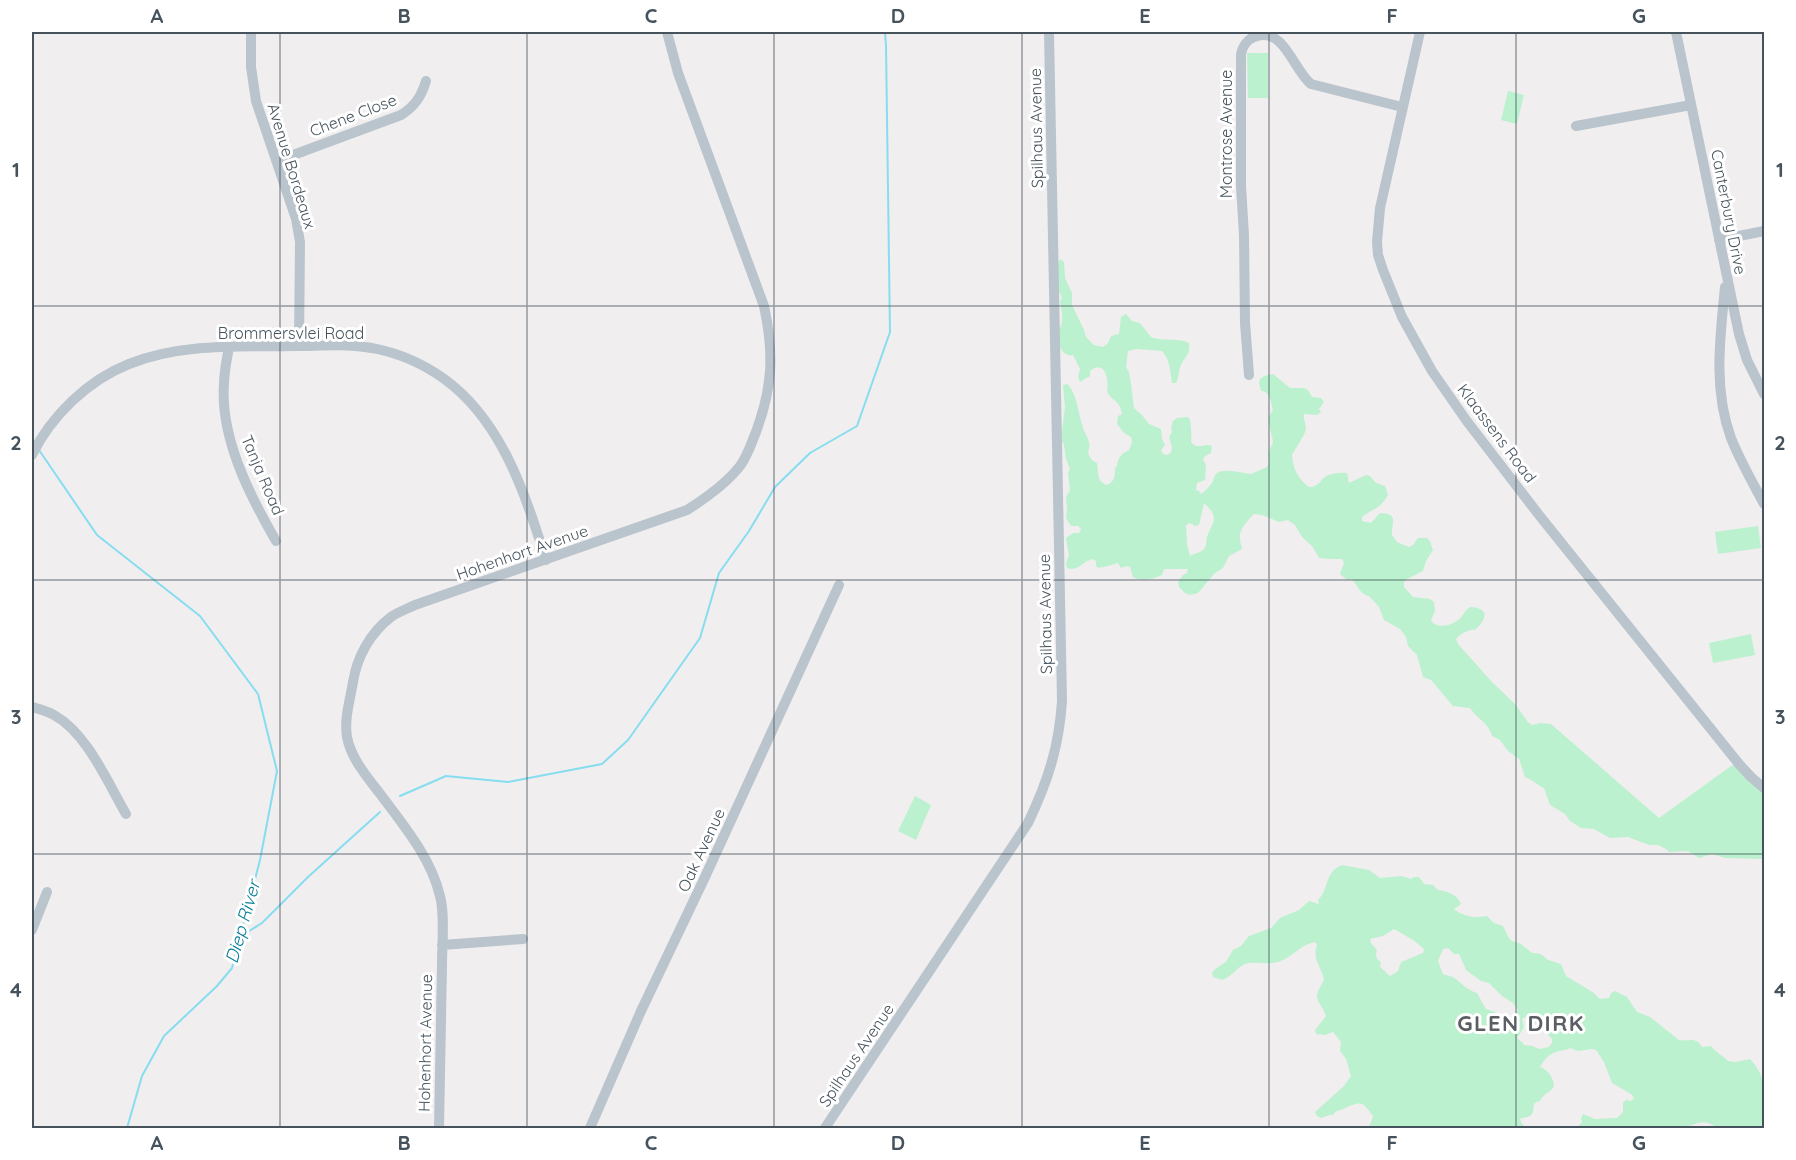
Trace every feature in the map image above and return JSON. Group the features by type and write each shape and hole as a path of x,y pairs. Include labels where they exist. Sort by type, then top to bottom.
{"street":[{"name":"Avenue Bordeaux","path":"251,32 251,67 256,102 296,219 300,242 299,346"},
{"name":"Hohenhort Avenue","path":"439,1128 441,898 430,868 409,833 362,771 353,754 347,737 346,723 355,672 364,647 376,630 392,616 415,605 674,516 711,495 739,468 747,455 769,387 770,334 764,306 678,73 667,32"},
{"name":"Spilhaus Avenue","path":"825,1128 1028,823 1045,787 1057,745 1062,701 1050,32"},
{"name":"Klaassens Road","path":"1420,32 1380,208 1377,242 1383,270 1411,335 1432,371 1466,420 1539,515 1739,764 1764,788"},
{"name":"Canterbury Drive","path":"1676,32 1741,343 1764,394"},
{"name":"Montrose Avenue","path":"1249,375 1241,186 1241,55 1243,47 1260,33 1270,36 1280,42 1303,77 1316,86 1402,107"},
{"name":"Chene Close","path":"277,160 401,115 413,107 426,81"},
{"path":"1576,126 1691,105"},
{"path":"1719,240 1764,231"},
{"path":"1726,278 1718,365 1722,402 1732,440 1764,504"},
{"name":"Brommersvlei Road","path":"32,455 42,436 65,408 91,385 127,365 159,355 182,350 229,347 375,348 400,355 425,366 476,406 493,431 511,465 525,496 546,560"},
{"name":"Tanja Road","path":"229,347 224,385 226,422 237,460 256,505 276,541"},
{"name":"Oak Avenue","path":"590,1128 641,1011 839,585"},
{"path":"32,707 54,715 78,735 126,814"},
{"path":"32,930 46,892"},
{"path":"442,945 523,939"}],"green space":[{"path":"1247,53 1268,53 1268,98 1248,98"},
{"path":"1508,91 1524,95 1517,124 1501,120"},
{"path":"1060,259 1064,262 1065,278 1072,293 1072,305 1086,337 1094,345 1103,347 1111,336 1119,334 1121,317 1126,314 1132,321 1140,323 1151,337 1189,343 1188,352 1180,367 1176,383 1172,383 1168,361 1162,351 1137,349 1128,351 1126,367 1129,372 1134,408 1149,424 1161,429 1165,445 1161,450 1163,454 1168,455 1171,452 1169,437 1173,421 1177,418 1188,417 1190,420 1193,445 1212,446 1211,453 1203,459 1206,465 1205,480 1197,483 1196,490 1201,494 1219,472 1251,474 1267,467 1268,454 1273,442 1268,418 1273,410 1268,395 1261,391 1259,383 1264,376 1273,374 1290,388 1304,388 1312,397 1321,398 1324,402 1319,409 1321,412 1317,415 1304,414 1306,429 1292,455 1299,477 1305,484 1312,487 1326,476 1334,473 1347,473 1349,483 1366,475 1376,483 1385,486 1388,495 1385,500 1362,517 1362,521 1371,523 1380,513 1390,515 1393,520 1392,535 1397,542 1409,547 1418,538 1427,538 1430,541 1433,550 1423,571 1407,579 1404,587 1413,597 1430,599 1434,602 1435,611 1431,620 1436,625 1454,623 1470,607 1481,609 1484,612 1484,618 1479,626 1458,637 1456,639 1458,644 1515,704 1528,722 1532,725 1551,724 1659,818 1735,765 1764,793 1764,859 1725,858 1712,854 1699,858 1688,851 1669,852 1658,845 1649,845 1628,837 1610,838 1594,829 1581,828 1570,821 1565,814 1550,805 1544,788 1525,777 1519,759 1508,751 1500,740 1492,736 1470,708 1453,706 1431,680 1423,677 1417,655 1408,646 1406,637 1400,629 1384,620 1379,607 1370,597 1362,593 1352,579 1347,580 1340,574 1344,563 1342,559 1319,558 1295,525 1288,520 1279,522 1254,514 1240,533 1242,549 1229,556 1223,568 1215,573 1198,593 1189,595 1179,587 1178,582 1188,569 1164,569 1162,575 1144,580 1136,579 1130,567 1121,568 1118,563 1098,568 1096,561 1092,559 1077,568 1067,568 1069,555 1066,538 1073,533 1079,533 1081,529 1078,526 1071,526 1066,518 1070,469 1061,439 1065,407 1063,385 1067,384 1073,392 1088,440 1088,452 1092,460 1097,463 1099,476 1103,483 1107,485 1113,480 1119,458 1129,450 1132,442 1131,437 1124,433 1117,424 1118,416 1122,414 1121,409 1107,392 1107,377 1103,369 1095,368 1090,371 1090,376 1080,382 1078,377 1080,369 1073,355 1065,353 1060,347 1058,334 1062,322 1060,301 1062,298 1057,284","holes":["1204,503 1214,520 1205,547 1202,551 1190,556 1186,525 1190,523 1195,526 1199,525"]},
{"path":"1758,526 1761,548 1718,554 1715,532"},
{"path":"1751,634 1755,655 1713,663 1709,643"},
{"path":"915,796 931,805 916,840 898,831"},
{"path":"1342,865 1369,870 1380,878 1419,877 1424,884 1433,885 1438,890 1454,895 1461,904 1454,909 1456,911 1471,917 1487,916 1494,923 1503,926 1512,941 1521,944 1532,953 1541,954 1548,960 1561,964 1566,976 1600,999 1609,998 1615,991 1627,997 1637,1012 1650,1017 1679,1040 1694,1040 1702,1047 1711,1046 1728,1061 1750,1059 1761,1075 1765,1091 1764,1128 1717,1128 1707,1122 1702,1122 1677,1128 1577,1128 1582,1122 1583,1114 1595,1119 1617,1118 1623,1112 1623,1103 1634,1098 1612,1083 1604,1062 1596,1050 1578,1051 1570,1048 1550,1055 1540,1067 1550,1074 1554,1086 1540,1101 1535,1103 1531,1115 1520,1119 1527,1128 1366,1128 1370,1125 1373,1116 1361,1104 1337,1111 1333,1115 1321,1118 1317,1116 1315,1112 1344,1086 1351,1076 1346,1059 1340,1051 1341,1042 1333,1032 1325,1035 1316,1034 1315,1030 1326,1016 1317,998 1324,979 1316,958 1317,945 1315,942 1278,962 1245,964 1222,980 1213,977 1212,973 1226,962 1233,950 1241,946 1249,936 1271,928 1280,918 1299,910 1309,901 1319,904 1318,900 1336,868","holes":["1394,929 1424,949 1423,953 1401,962 1398,971 1390,976 1380,967 1381,962 1376,956 1377,950 1370,939 1383,936","1448,948 1454,954 1459,954 1466,970 1481,981 1489,983 1518,1010 1504,1022 1495,1012 1486,1009 1477,993 1454,978 1443,974 1438,961 1443,949","1525,1017 1540,1026 1552,1039 1549,1047 1540,1049 1523,1045 1517,1038 1524,1027 1522,1019"]}],"waterway":[{"path":"400,796 446,776 508,782 602,764 628,740 700,638 719,573 749,531 775,487 810,453 857,426 890,332 885,32"},
{"name":"Diep River","path":"39,450 97,535 200,616 258,694 277,771 260,860 232,968 217,986 164,1036 142,1076 127,1128"},
{"name":"Diep River","path":"241,936 262,923 308,877 380,812"}],"district":[{"name":"GLEN DIRK","path":"1521,1023"}]}
